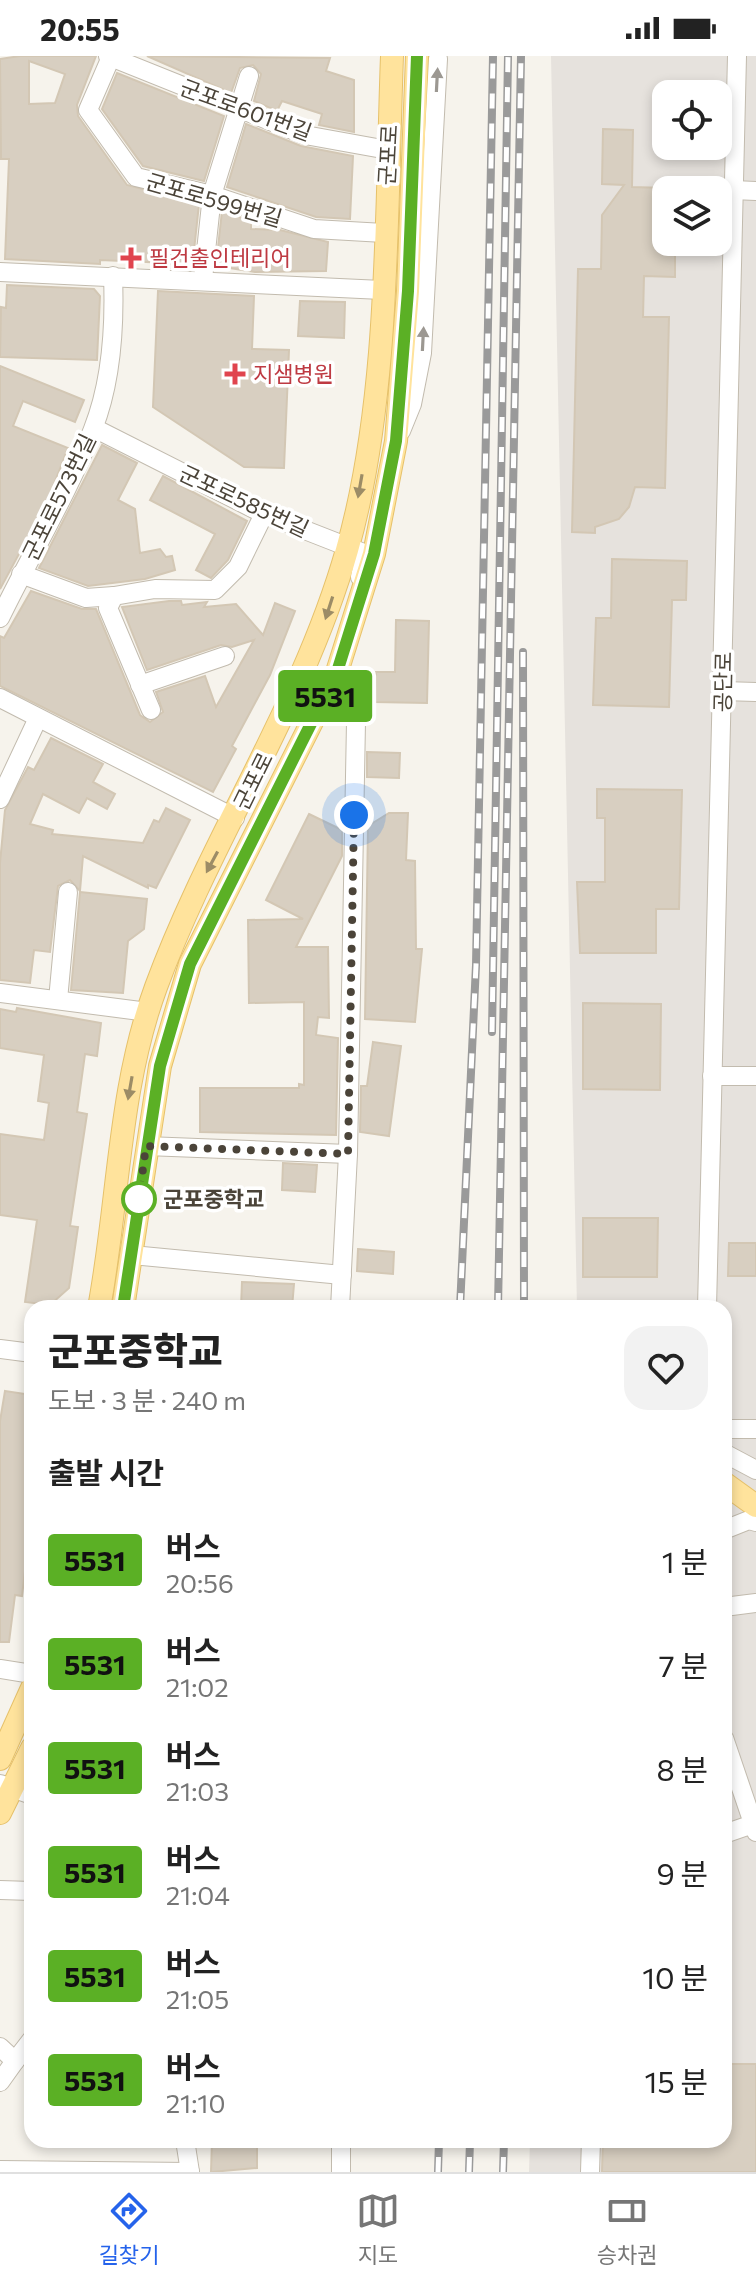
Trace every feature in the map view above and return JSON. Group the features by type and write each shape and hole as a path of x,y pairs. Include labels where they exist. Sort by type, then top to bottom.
{"main road":[{"name":"군포로","path":"100,1300 123,1129 148,1012 189,905 235,818 319,638 348,548 371,424 382,290 392,56"},
{"name":"군포로","path":"124,1300 160,1066 190,964 337,672 381,523 396,441 428,57"},
{"path":"189,905 187,923 174,963 181,968 190,964"},
{"path":"732,1489 756,1506"},
{"path":"0,1759 24,1706"},
{"path":"0,1813 24,1767"}],"street":[{"name":"공단로","path":"707,1300 737,56"},
{"name":"군포로601번길","path":"109,57 305,135 388,150"},
{"name":"군포로599번길","path":"109,57 88,110 136,177 212,195 314,229 384,233"},
{"path":"203,279 212,195 236,109 249,76"},
{"path":"733,190 756,191"},
{"path":"0,272 203,279 382,290"},
{"name":"군포로573번길","path":"0,618 94,428 109,366 114,321 113,276"},
{"name":"군포로585번길","path":"94,428 264,514 348,548"},
{"path":"21,574 86,598 155,589 215,590 238,567 264,514"},
{"path":"348,548 363,554 360,579 363,589"},
{"path":"114,596 108,608 151,710"},
{"path":"140,685 225,656"},
{"path":"337,672 356,722 348,1154 340,1300"},
{"path":"723,691 756,692"},
{"path":"0,698 235,818"},
{"path":"0,799 38,718"},
{"path":"58,1000 68,892"},
{"path":"0,993 148,1012"},
{"path":"712,1076 756,1076"},
{"path":"146,1146 348,1154"},
{"path":"132,1255 342,1275"},
{"path":"0,1349 24,1352"},
{"path":"732,1429 756,1429"},
{"path":"732,1457 756,1470"},
{"path":"732,1527 749,1520 756,1522"},
{"path":"732,1606 756,1603"},
{"path":"0,1669 24,1673"},
{"path":"732,1762 754,1828 732,1832"},
{"path":"0,1890 24,1891"},
{"path":"0,2047 15,2061"},
{"path":"0,2082 24,2049"},
{"path":"0,2170 190,2172 186,2148"},
{"path":"341,2148 341,2172"},
{"path":"590,2172 591,2148"}],"shaded area":[{"path":"551,56 756,56 756,2172 529,2172 530,2148 732,2148 732,1300 577,1300"}],"building":[{"path":"96,56 77,105 78,116 127,185 199,204 192,269 169,268 169,263 100,260 100,264 5,259 9,159 1,159 0,59","holes":["29,61 65,74 55,103 29,104"]},
{"path":"147,56 330,58 326,71 354,80 354,132 319,125 322,114 282,101 277,111 254,101 261,74 253,65 240,68 231,93"},
{"path":"117,73 224,116 204,181 143,166 102,109"},
{"path":"246,124 301,146 353,156 350,219 316,217 227,187"},
{"path":"603,129 633,130 632,187 652,188 652,256 675,256 675,277 644,276 643,317 669,317 665,488 635,487 629,507 619,519 595,527 595,533 572,532 578,269 601,269 602,215 624,185 602,184"},
{"path":"222,211 251,221 251,229 280,230 328,242 326,271 255,272 216,266"},
{"path":"7,285 94,289 100,296 97,360 0,357 1,307 6,308"},
{"path":"158,291 254,296 252,349 289,350 284,468 244,467 153,407"},
{"path":"300,301 345,302 344,338 298,336"},
{"path":"0,366 84,400 75,422 23,401 13,426 68,448 47,502 0,589"},
{"path":"102,445 137,463 118,500 135,509 140,553 160,549 166,557 172,556 175,570 145,579 88,586 39,568"},
{"path":"163,476 247,521 228,560 211,578 196,570 215,534 150,500"},
{"path":"612,559 687,561 686,600 672,600 669,707 593,705 596,618 611,618"},
{"path":"31,591 82,609 96,609 140,715 150,722 163,712 156,692 205,676 216,707 254,640 232,647 221,645 147,670 122,607 169,601 181,601 182,605 207,602 204,607 236,604 263,635 275,603 295,611 270,675 232,746 236,749 213,792 0,686 0,636 4,638"},
{"path":"396,620 429,621 427,703 375,702 376,672 395,672"},
{"path":"51,738 103,764 93,782 115,794 107,809 87,798 79,813 43,794 30,824 53,830 52,834 143,843 154,820 159,822 166,808 190,820 156,888 148,885 148,888 83,856 80,891 70,880 58,886 50,952 34,950 30,983 0,980 0,863 5,810 28,767 34,770"},
{"path":"367,752 400,753 399,778 367,777"},
{"path":"597,789 682,790 679,909 656,909 656,953 580,953 577,882 605,882 605,818 597,818"},
{"path":"389,813 408,813 406,860 415,861 416,949 422,949 415,1022 365,1019 368,826"},
{"path":"309,814 342,830 342,856 296,947 328,947 329,1018 318,1017 316,1035 338,1038 336,1135 200,1132 200,1088 299,1088 299,1084 304,1085 304,1002 249,1003 248,920 303,919 266,900"},
{"path":"80,892 147,899 144,929 128,941 123,993 71,990"},
{"path":"583,1003 661,1004 660,1090 583,1089"},
{"path":"17,1008 101,1023 97,1056 85,1054 77,1112 87,1114 70,1226 78,1227 69,1288 56,1300 25,1300 37,1220 0,1215 0,1134 44,1140 49,1103 38,1101 44,1055 0,1048 0,1009 16,1012"},
{"path":"373,1042 401,1046 389,1136 360,1132 361,1086 367,1086"},
{"path":"283,1163 317,1165 315,1192 282,1190"},
{"path":"583,1218 658,1218 657,1277 583,1277"},
{"path":"729,1243 756,1243 756,1276 728,1276"},
{"path":"358,1249 394,1252 393,1274 357,1271"},
{"path":"242,1282 294,1284 293,1300 241,1300"},
{"path":"5,1391 24,1394 24,1579 22,1596 15,1595 9,1642 0,1642 0,1421"},
{"path":"732,2064 756,2064 756,2172 602,2172 603,2148 732,2148"},
{"path":"212,2148 257,2148 257,2168 211,2172"}],"railway":[{"path":"460,1300 476,965 493,56"},
{"path":"492,1032 508,56"},
{"path":"498,1300 521,56"},
{"path":"523,652 524,1300"},
{"path":"438,2172 439,2148"},
{"path":"469,2172 470,2148"},
{"path":"503,2172 504,2148"}],"bus line":[{"name":"5531","path":"124,1300 160,1066 190,964 337,672 374,554 396,441 408,291 417,56"}],"place":[{"name":"필건출인테리어","path":"131,258"},
{"name":"지샘병원","path":"235,374"},
{"name":"군포중학교","path":"139,1199"}],"route":[{"path":"139,1199 146,1146 348,1154 354,815"}]}
